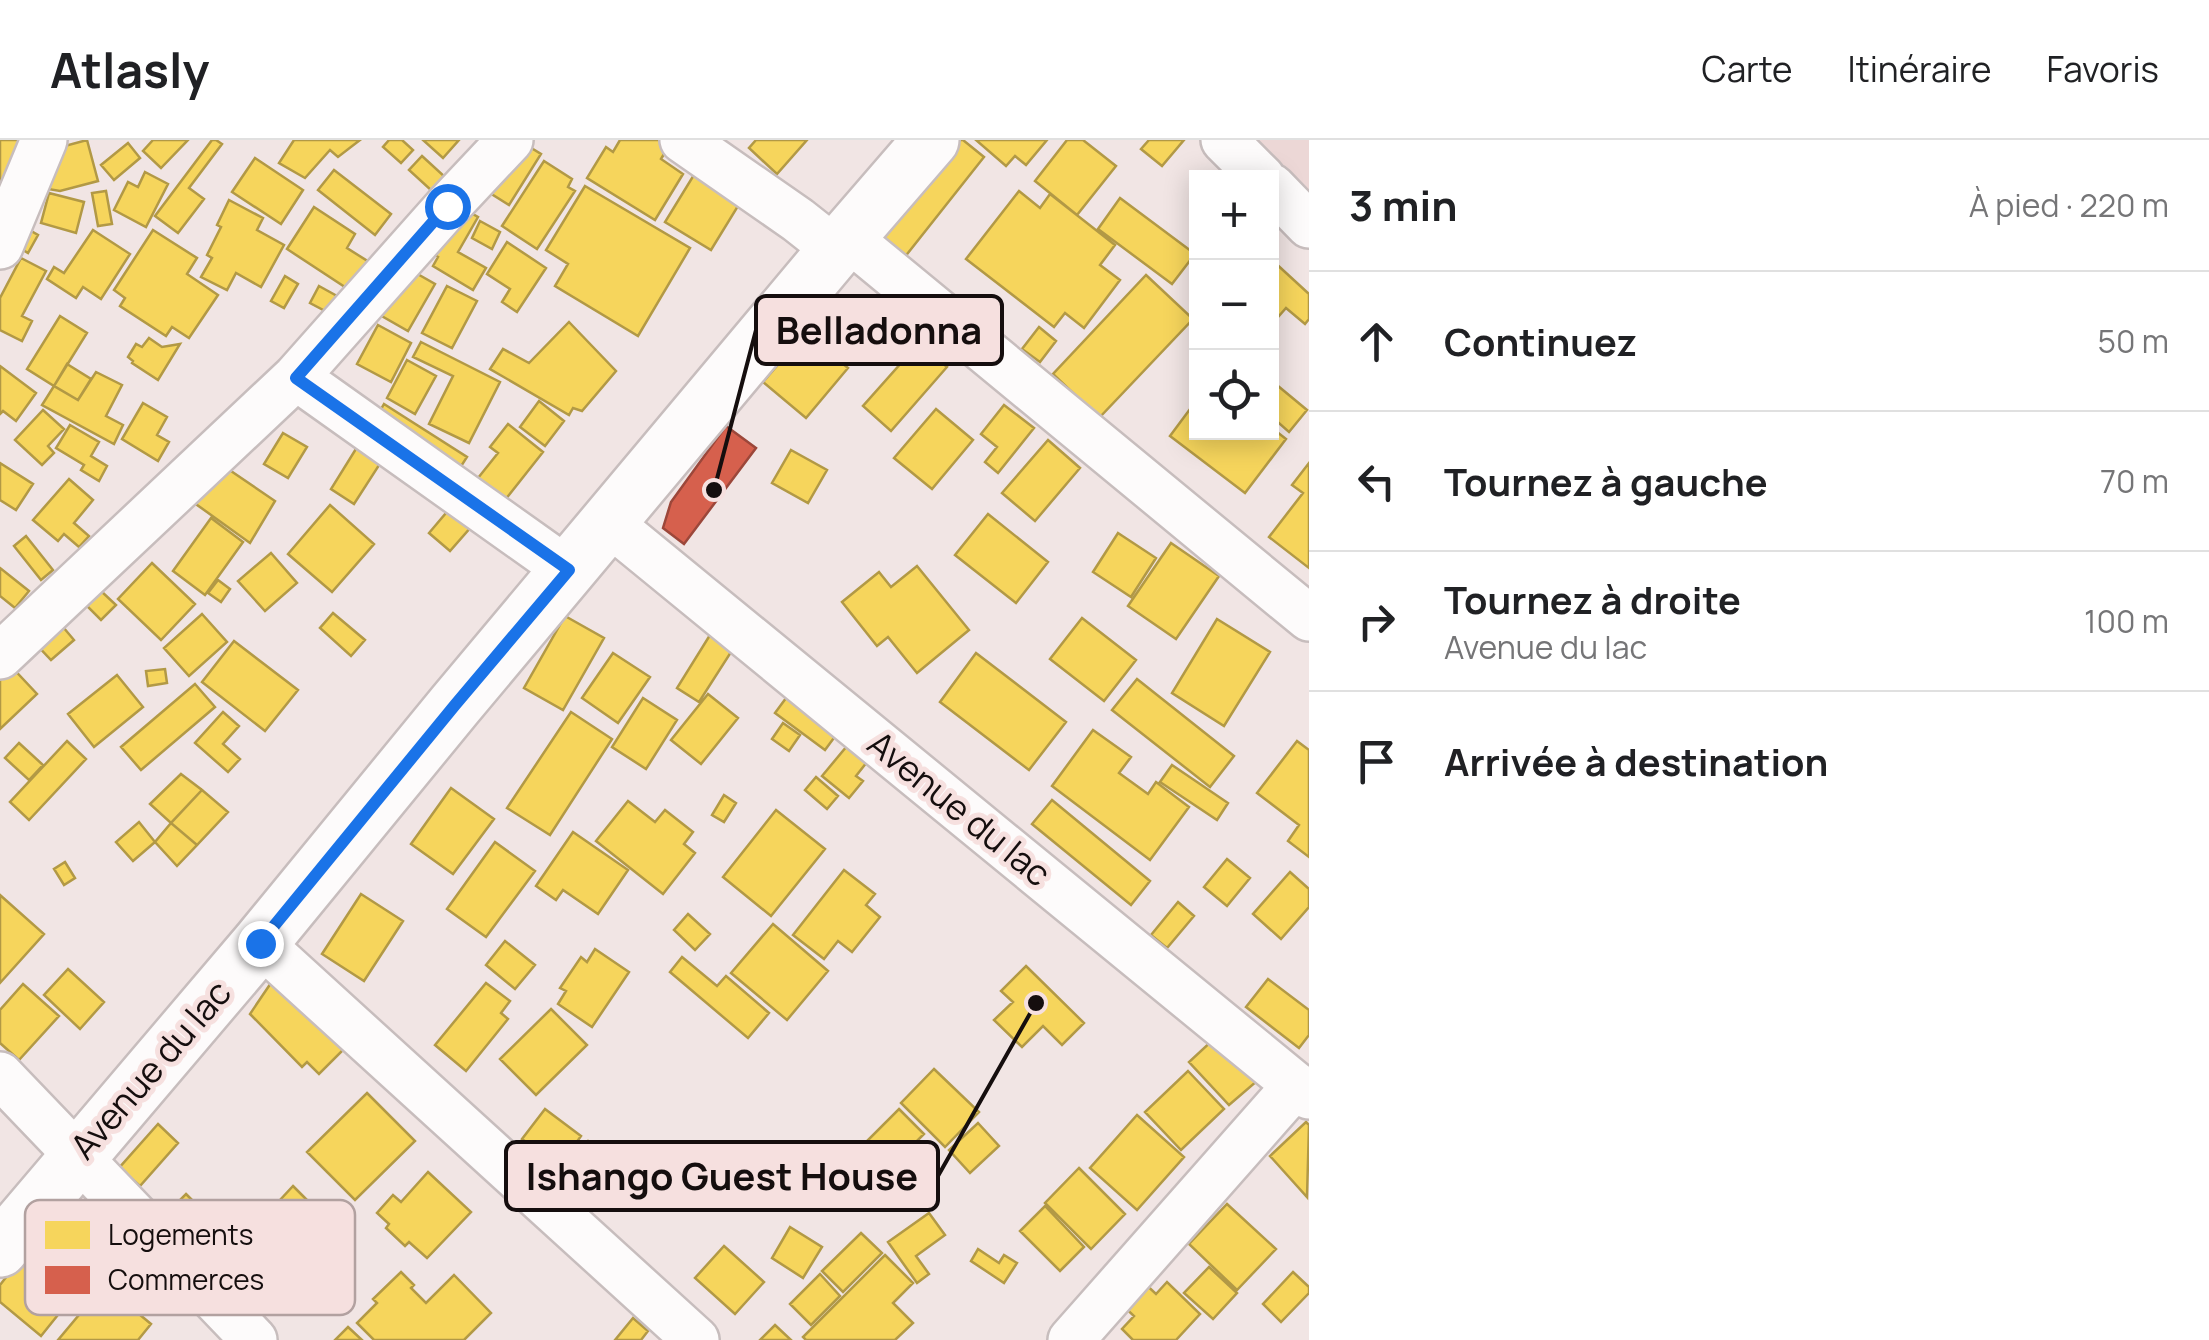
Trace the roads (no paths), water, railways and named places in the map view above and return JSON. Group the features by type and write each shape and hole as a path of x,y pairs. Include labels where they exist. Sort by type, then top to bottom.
{"main road":[{"name":"Avenue du lac","path":"40,1200 260,943 608,522 932,140"},
{"name":"Avenue du lac","path":"0,1248 25,1218"}],"street":[{"path":"0,246 44,140"},
{"path":"0,656 296,378 510,140"},
{"path":"683,140 798,220 841,244 1309,618"},
{"path":"1224,140 1254,170"},
{"path":"1279,194 1309,225"},
{"path":"296,378 569,570"},
{"name":"Avenue du lac","path":"608,522 1302,1091"},
{"path":"260,943 696,1340"},
{"path":"0,1075 120,1200"},
{"path":"1076,1338 1302,1091"},
{"path":"230,1315 254,1340"}],"place":[{"name":"Belladonna","path":"714,490"},
{"name":"Ishango Guest House","path":"1036,1003"}]}
